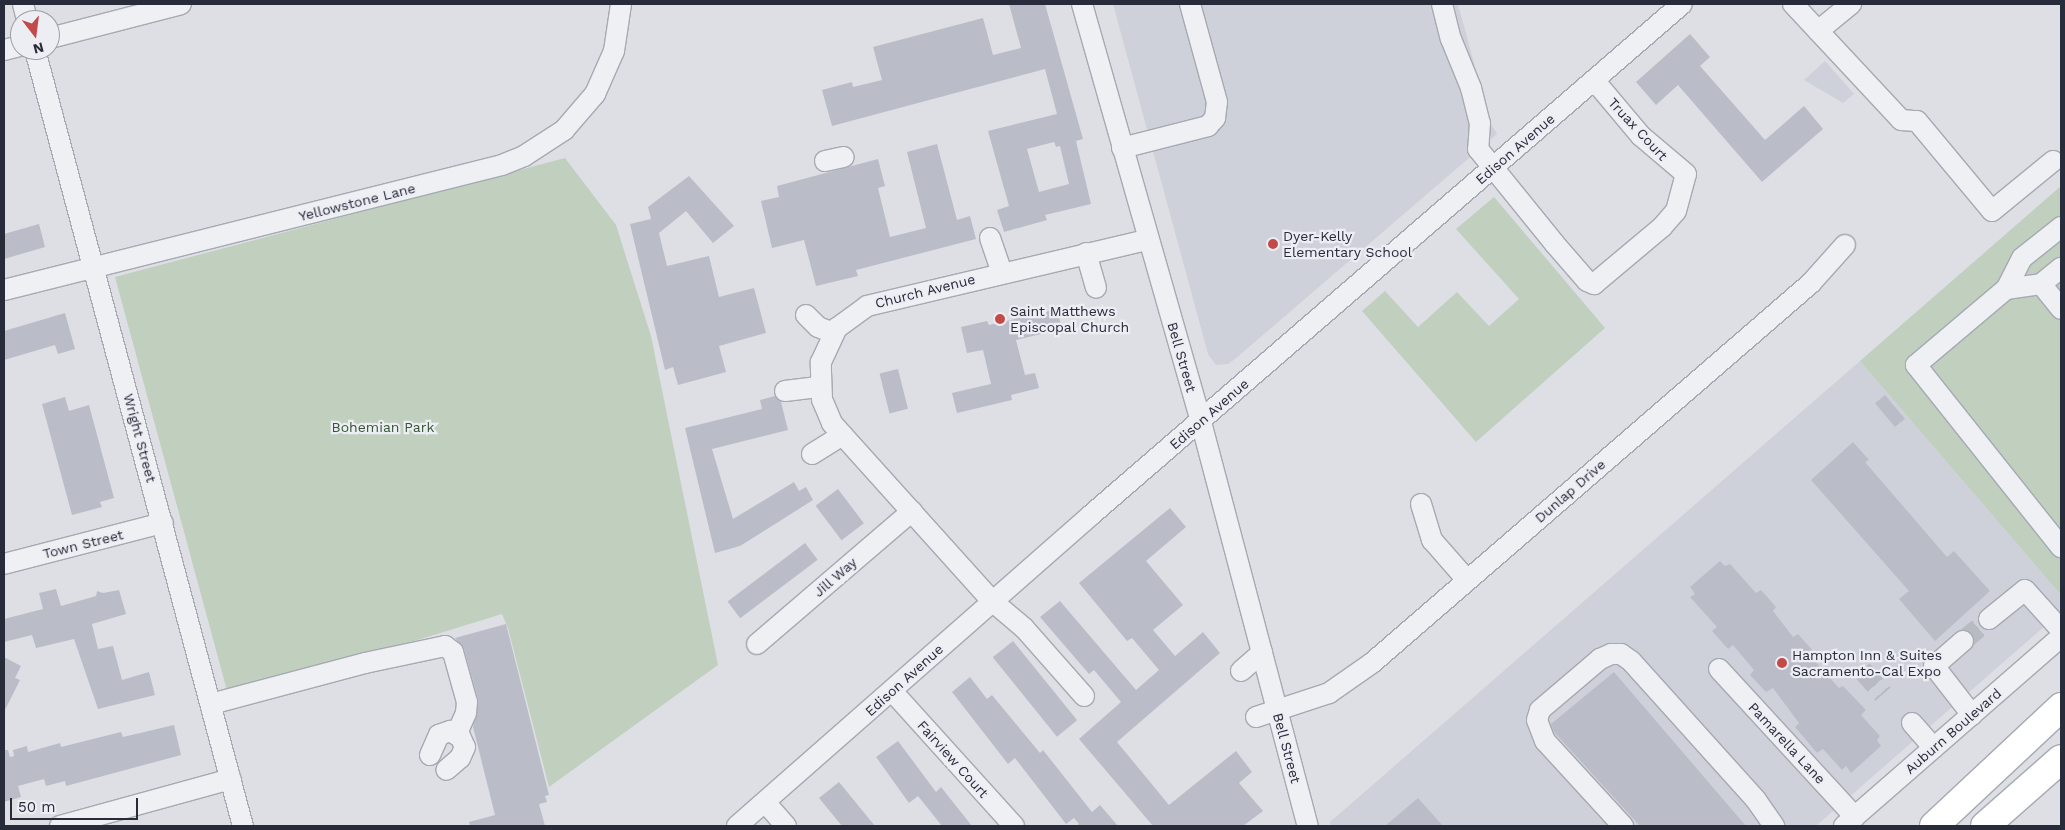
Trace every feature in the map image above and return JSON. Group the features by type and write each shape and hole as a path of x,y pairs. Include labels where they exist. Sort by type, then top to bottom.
{"highway":[{"path":"1934,826 2061,707"},
{"path":"1985,826 2061,759"}],"street":[{"path":"60,35 181,4"},
{"name":"Yellowstone Lane","path":"4,290 94,269 502,165 524,156 564,130 595,94 614,51 621,4"},
{"name":"Bell Street","path":"1082,4 1147,240 1201,422 1306,826"},
{"path":"1122,148 1208,126 1215,118 1217,102 1190,4"},
{"path":"1442,4 1451,39 1472,88 1480,123 1478,149 1492,169"},
{"name":"Edison Avenue","path":"737,826 992,601 1682,4"},
{"path":"1793,4 1901,120 1917,121 1992,211 2053,161"},
{"path":"1818,31 1851,4"},
{"name":"Wright Street","path":"38,60 243,826"},
{"name":"Truax Court","path":"1492,169 1587,281 1594,284 1655,233 1676,211 1686,174 1641,136 1594,80"},
{"path":"2061,227 2022,258 2006,289 1916,365 2061,547"},
{"path":"990,238 1002,273"},
{"name":"Church Avenue","path":"1084,696 1024,628 992,601 843,436 826,412 820,387 821,362 834,334 846,319 867,306 928,283 1002,273 1147,240"},
{"name":"Dunlap Drive","path":"1256,718 1312,700 1351,679 1811,283 1845,245"},
{"path":"1086,254 1096,288"},
{"path":"2006,289 2041,284 2061,268"},
{"path":"2041,284 2061,309"},
{"path":"806,315 818,327 834,334"},
{"path":"785,391 820,387"},
{"path":"812,454 843,436"},
{"path":"1421,504 1432,540 1467,580"},
{"name":"Jill Way","path":"757,644 912,511"},
{"name":"Town Street","path":"4,564 163,523"},
{"path":"1989,619 2025,590 2061,630"},
{"name":"Auburn Boulevard","path":"1849,822 2061,637"},
{"path":"1963,641 1934,666 1972,715"},
{"path":"210,704 365,663 445,646 453,652 467,702 466,713 456,734"},
{"path":"1241,671 1262,653"},
{"path":"1623,826 1546,741 1537,720 1540,710 1600,659 1611,654 1621,654 1631,661 1756,800 1774,826"},
{"name":"Pamarella Lane","path":"1719,669 1849,822"},
{"name":"Fairview Court","path":"892,691 1014,826"},
{"path":"1912,723 1934,748"},
{"path":"430,755 439,735 450,732 456,734 465,747 460,758 446,770"},
{"path":"60,826 230,780"},
{"path":"765,802 786,826"}],"shaded area":[{"name":"Dyer-Kelly Elementary School","path":"1113,4 1458,4 1490,122 1497,134 1235,359 1228,364 1216,365 1208,354"},
{"path":"1825,61 1854,94 1843,103 1804,80"},
{"path":"1860,361 2061,595 2061,612 1816,826 1331,826 1330,822"}],"green space":[{"name":"Bohemian Park","path":"565,158 616,225 651,336 718,665 549,787 508,628 502,614 229,698 115,277"},
{"path":"2061,186 2061,595 1860,361"},
{"path":"1494,197 1605,328 1476,442 1362,311 1385,291 1418,327 1457,292 1489,326 1519,299 1456,229"}],"building":[{"path":"1009,4 1045,4 1083,139 1076,141 1091,204 1045,215 1047,220 1004,232 997,210 1009,206 988,131 1057,114 1045,69 832,126 822,90 852,82 853,87 882,80 873,47 983,18 993,55 1021,48","holes":["1054,142 1056,147 1060,146 1069,184 1039,192 1027,149"]},
{"path":"1690,34 1710,57 1700,66 1765,140 1804,106 1823,129 1762,182 1678,85 1656,105 1636,82"},
{"path":"937,144 957,220 970,216 976,239 856,270 858,276 816,286 804,240 772,248 761,201 779,197 777,186 878,159 885,186 878,188 890,237 926,228 907,152"},
{"path":"689,176 734,226 713,243 686,211 659,233 667,266 709,256 719,297 754,288 766,333 719,346 726,372 678,385 673,367 665,370 630,224 651,219 648,207"},
{"path":"39,224 45,247 4,259 4,234"},
{"path":"1057,309 1062,329 1016,340 1025,375 1035,373 1039,388 1011,395 1012,400 957,413 952,393 991,384 983,350 967,353 961,327 987,321 989,325"},
{"path":"65,313 75,349 58,354 55,345 4,360 4,331"},
{"path":"898,369 908,409 889,413 880,374"},
{"path":"1885,395 1905,419 1895,427 1875,403"},
{"path":"775,396 781,402 788,430 712,449 733,519 794,482 799,491 806,487 813,500 740,546 715,553 685,428 762,409 760,400"},
{"path":"65,397 69,411 89,405 114,498 100,502 102,507 72,515 42,404"},
{"path":"1853,442 1869,460 1865,462 1947,557 1954,551 1990,591 1935,641 1899,599 1909,591 1811,480"},
{"path":"838,489 864,523 842,540 816,506"},
{"path":"1170,508 1186,527 1146,561 1183,605 1153,630 1175,656 1203,632 1220,653 1117,742 1169,805 1236,751 1252,772 1239,783 1263,811 1243,826 1153,826 1079,739 1121,702 1094,670 1089,674 1040,617 1060,601 1136,690 1159,670 1132,638 1127,641 1079,583"},
{"path":"805,543 818,560 740,618 728,601"},
{"name":"Hampton Inn & Suites Sacramento-Cal Expo","path":"1720,561 1725,566 1730,564 1756,593 1761,590 1776,607 1773,611 1793,637 1798,634 1814,652 1810,656 1839,688 1843,686 1866,710 1861,715 1880,736 1877,740 1881,746 1851,773 1846,766 1842,770 1823,749 1817,753 1795,727 1799,723 1773,688 1766,692 1750,675 1754,670 1733,645 1728,649 1712,631 1717,627 1690,597 1695,594 1690,587"},
{"path":"56,589 61,606 96,596 97,591 103,593 119,590 126,614 92,624 98,649 113,646 122,680 149,672 155,695 98,709 74,639 36,648 32,635 4,642 4,619 43,609 39,593"},
{"path":"506,624 549,795 545,796 547,802 539,804 545,826 470,826 469,822 495,815 473,727 478,699 464,649 455,638"},
{"path":"1013,641 1077,720 1057,737 993,657"},
{"path":"4,657 21,666 15,678 20,680 4,712"},
{"path":"1614,672 1746,826 1640,826 1554,732 1551,724"},
{"path":"970,677 987,699 992,695 1040,753 1043,750 1092,812 1100,805 1118,826 1076,826 1079,824 1074,818 1066,824 1015,758 1008,764 952,692"},
{"path":"174,725 181,755 66,786 65,781 46,786 44,779 18,786 21,797 4,802 4,750 8,750 10,757 14,756 13,750 27,746 28,752 60,743 61,747 121,732 123,737"},
{"path":"898,741 936,792 941,787 972,826 942,826 918,796 909,803 876,757"},
{"path":"839,782 875,826 842,826 819,798"},
{"path":"1418,798 1443,826 1385,826"}],"tunnel":[{"path":"1963,641 1989,619"},
{"path":"1862,670 1883,694"}],"place":[{"name":"Dyer-Kelly Elementary School","path":"1273,244"},
{"name":"Saint Matthews Episcopal Church","path":"1000,319"},
{"name":"Hampton Inn & Suites Sacramento-Cal Expo","path":"1782,663"}]}
